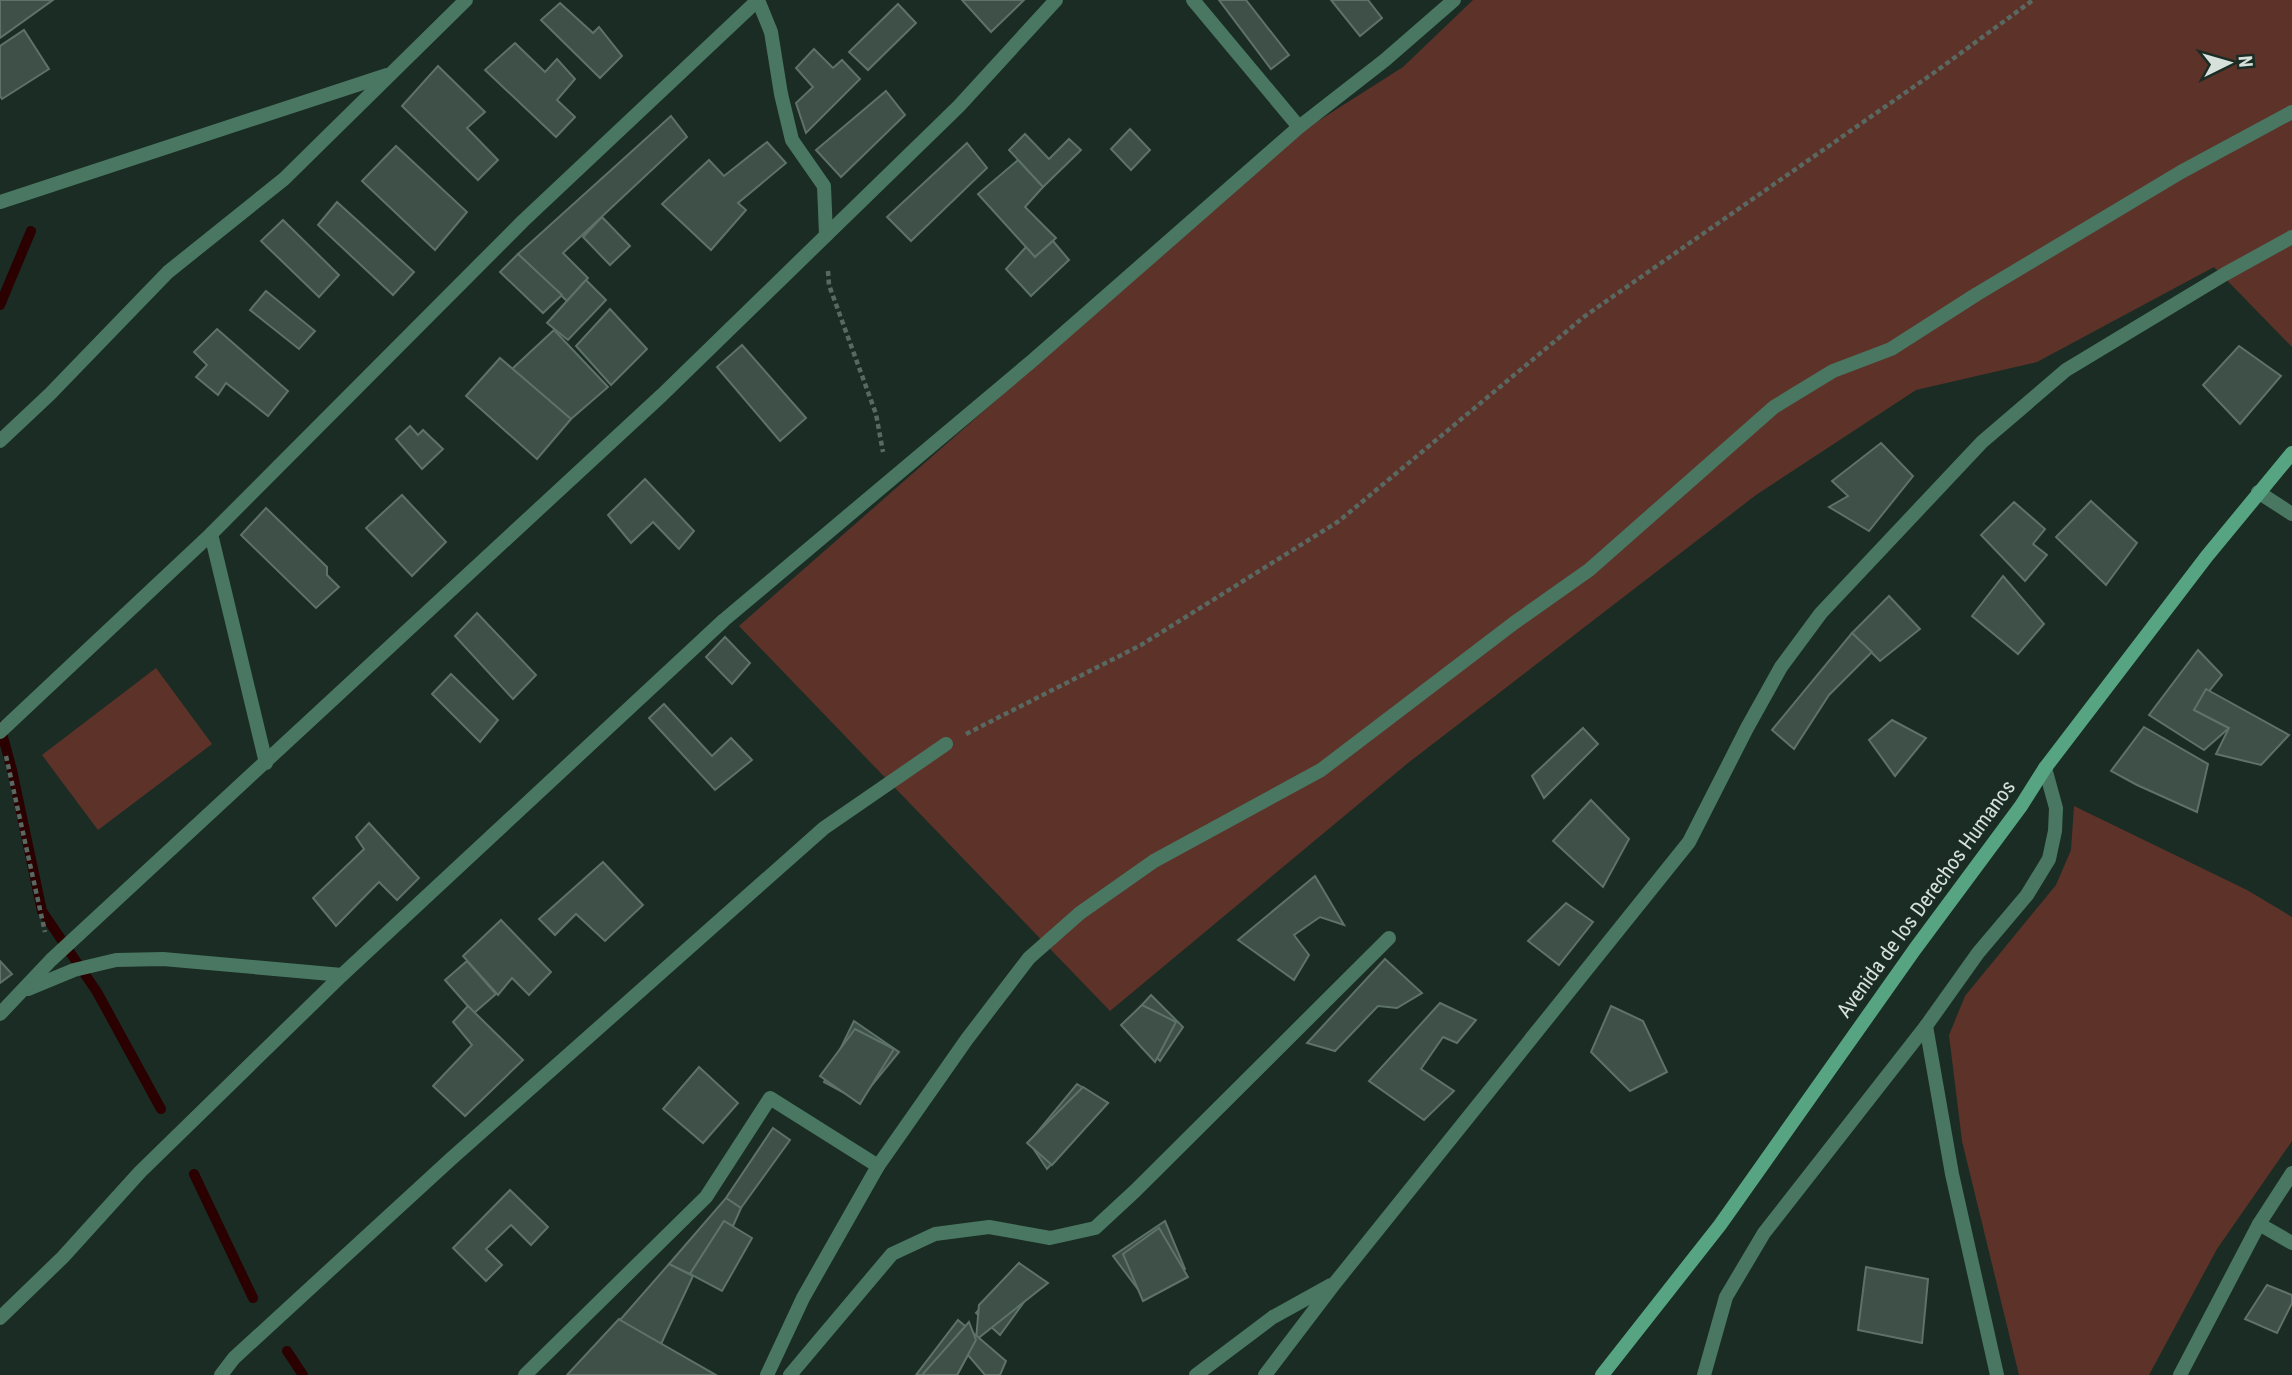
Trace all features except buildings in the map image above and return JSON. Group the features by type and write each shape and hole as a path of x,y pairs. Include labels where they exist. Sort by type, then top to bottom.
{"street":[{"path":"0,441 50,394 168,272 284,179 466,0"},
{"path":"0,731 211,534 523,221 758,0 771,32 780,94 792,140 824,186 826,235"},
{"path":"0,1014 51,960 662,395 958,106 1056,0"},
{"path":"1193,0 1299,127"},
{"path":"0,1318 63,1257 140,1172 342,975 724,620 1032,360 1299,127 1385,60 1454,0"},
{"path":"0,202 392,74"},
{"path":"767,1375 803,1298 878,1166 967,1039 1030,958 1080,912 1154,861 1321,771 1514,623 1589,570 1774,407 1833,371 1891,349 1977,294 2181,172 2292,112"},
{"path":"1265,1375 1335,1283 1689,842 1747,728 1782,667 1821,613 1982,442 2066,370 2292,237"},
{"name":"Avenida de los Derechos Humanos","path":"1602,1375 1720,1225 1915,949 2021,806 2045,768 2258,492 2292,453"},
{"path":"2258,492 2292,514"},
{"path":"211,534 266,763"},
{"path":"221,1375 234,1358 452,1158 814,838 946,744"},
{"path":"1703,1375 1726,1297 1764,1233 1926,1026 1978,953 2027,895 2049,859 2055,831 2056,808 2045,768"},
{"path":"790,1375 892,1254 935,1234 989,1227 1050,1238 1096,1228 1389,938"},
{"path":"23,990 74,970 116,960 163,959 342,975"},
{"path":"1926,1026 1952,1174 1997,1375"},
{"path":"525,1375 706,1197 770,1098 878,1166"},
{"path":"2180,1375 2259,1224 2292,1173"},
{"path":"2259,1224 2292,1243"},
{"path":"1196,1375 1273,1317 1335,1283"}],"path":[{"path":"946,744 1028,705 1142,645 1339,521 1585,316 1935,72 2033,0"},
{"path":"826,235 829,285 876,414 889,482"},
{"path":"0,731 51,960"}],"shaded area":[{"path":"1473,0 2292,0 2292,347 2214,267 2037,362 1916,390 1756,495 1408,763 1110,1011 739,626 1304,130 1403,67"},
{"path":"156,668 212,744 98,830 42,755"},
{"path":"2074,806 2247,890 2292,917 2292,1141 2217,1249 2149,1375 2019,1375 1962,1141 1949,1035 1965,996 2056,885 2071,850"}],"waterway":[{"path":"0,305 31,231"},
{"path":"0,726 42,911 97,992 161,1109"},
{"path":"194,1174 253,1298"},
{"path":"287,1351 303,1375"}]}
